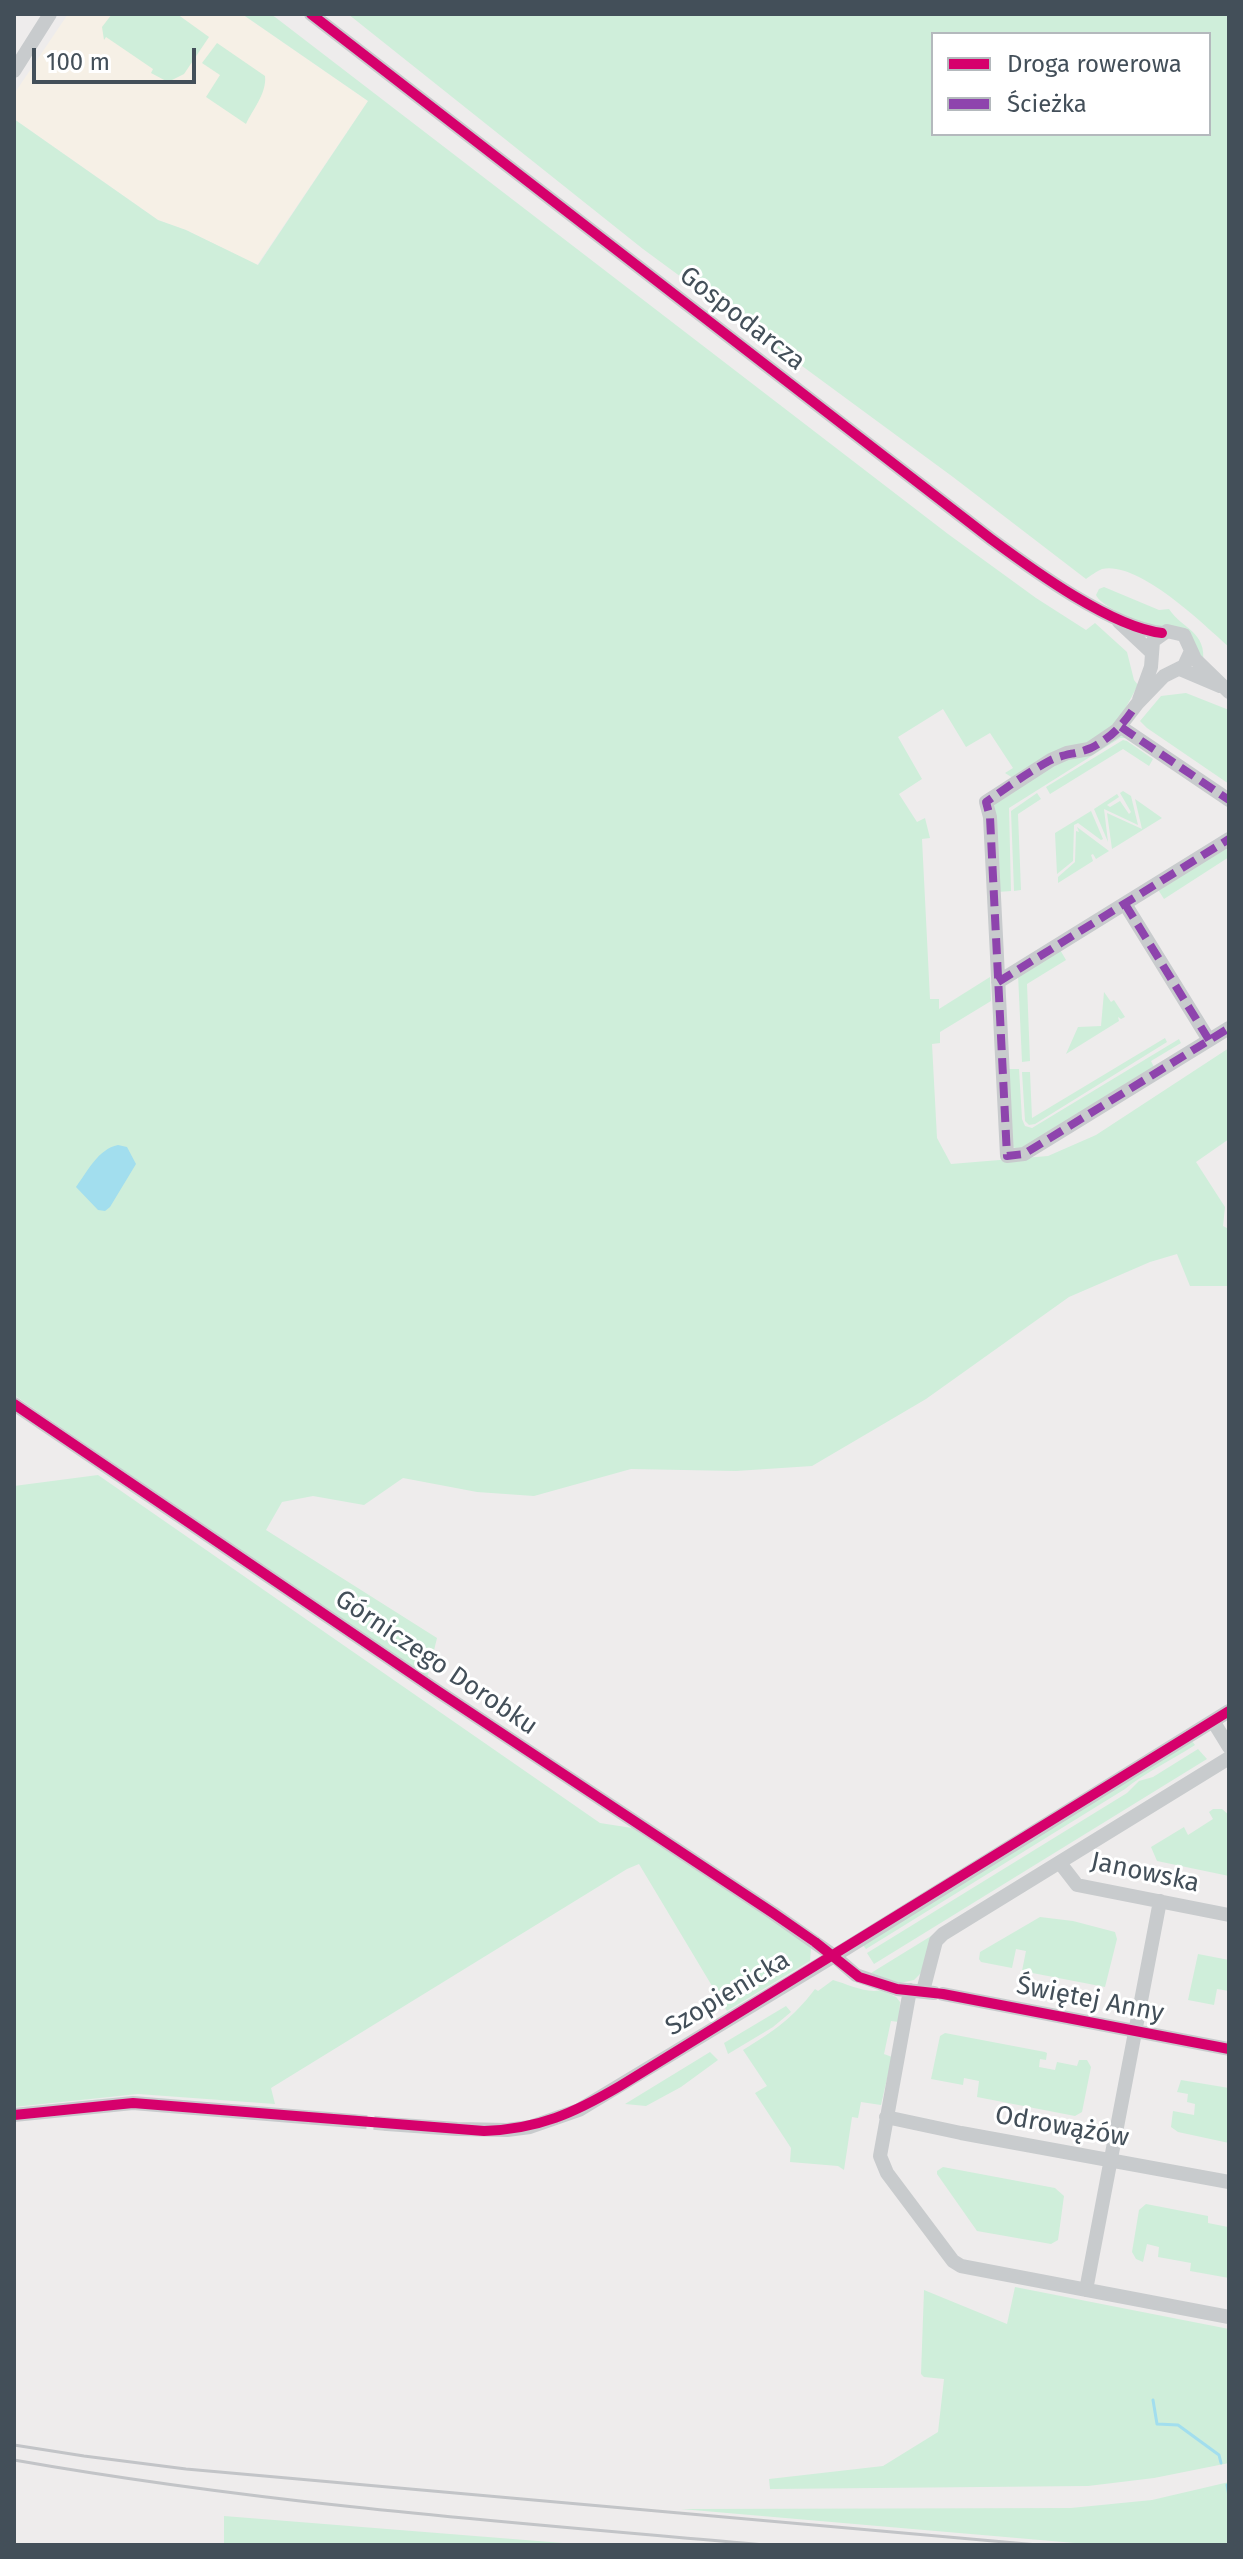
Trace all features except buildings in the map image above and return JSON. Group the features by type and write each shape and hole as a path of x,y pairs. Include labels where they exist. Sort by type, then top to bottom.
{"street":[{"path":"14,71 50,14"},
{"name":"Gospodarcza","path":"311,14 991,539 1047,578 1115,618 1162,633"},
{"name":"Gospodarcza","path":"1115,618 1151,655"},
{"path":"1137,704 1153,641 1162,633 1173,631 1184,635 1200,664 1226,690"},
{"path":"1191,651 1188,662 1164,676 1137,704 1121,727 1089,749 1051,760 986,802 990,817 1007,1156 1024,1154 1229,1028"},
{"path":"1151,655 1158,667 1176,670 1226,690"},
{"path":"1121,727 1229,800"},
{"path":"998,982 1229,839"},
{"path":"1125,904 1209,1040"},
{"name":"Górniczego Dorobku","path":"14,1404 834,1956"},
{"name":"Szopienicka","path":"387,2124 496,2130 530,2127 584,2107 1229,1711"},
{"path":"1213,1721 1229,1747"},
{"name":"Janowska","path":"1229,1758 936,1941 928,1992 886,2117 880,2147 883,2166 957,2264 1229,2317"},
{"name":"Janowska","path":"1060,1863 1077,1885 1229,1915"},
{"path":"1086,2290 1160,1901"},
{"name":"Świętej Anny","path":"834,1956 859,1977 897,1989 928,1992 1229,2049"},
{"path":"14,2115 133,2103 353,2121"},
{"name":"Odrowążów","path":"886,2117 1229,2182"}],"shaded area":[{"path":"68,14 242,14 368,101 257,265 186,230 158,220 14,119 14,94"}],"green space":[{"path":"112,14 177,14 209,37 184,74 168,82 151,73 153,69 106,37 104,40 102,27"},
{"path":"242,14 270,14 275,17 948,534 1086,630 1095,623 1127,652 1138,685 1117,724 1090,743 1013,778 1005,773 1013,768 990,733 966,747 943,709 898,737 922,779 899,794 917,822 925,818 930,838 922,839 930,999 939,999 939,1009 990,977 991,1001 940,1032 940,1043 932,1044 937,1138 951,1164 1048,1156 1096,1135 1229,1048 1229,1139 1196,1162 1225,1207 1223,1226 1229,1229 1229,1286 1190,1286 1177,1254 1150,1262 1069,1297 926,1399 812,1466 736,1471 631,1469 534,1496 477,1492 403,1478 364,1505 313,1496 282,1502 266,1530 437,1638 427,1679 14,1395 14,119 158,220 258,265 368,101"},
{"path":"348,14 1229,14 1229,647 1170,596 1134,575 1117,569 1102,569 1086,579 643,249"},
{"path":"217,43 265,76 262,95 246,124 206,97 220,75 202,63"},
{"path":"1104,587 1159,610 1169,609 1197,637 1203,652 1203,663 1195,644 1140,622 1101,601 1096,595"},
{"path":"1186,693 1229,710 1229,784 1140,721 1161,696"},
{"path":"1119,735 1127,738 1120,738 1009,808 1011,891 998,892 994,802 1054,763"},
{"path":"1123,740 1153,759 1149,766 1123,749 1050,794 1046,787"},
{"path":"1123,791 1131,796 1138,825 1104,809 1108,842 1094,809 1117,794 1119,797 1107,805 1110,807 1120,801 1129,814 1131,812 1120,793"},
{"path":"1037,793 1041,799 1018,814 1021,890 1014,891 1011,811"},
{"path":"1135,799 1162,818 1112,849 1107,813 1142,829"},
{"path":"1091,811 1103,839 1078,823 1074,825 1073,861 1057,874 1055,833"},
{"path":"1077,827 1109,851 1096,859 1091,855 1093,861 1058,883 1058,877 1075,862"},
{"path":"1229,843 1229,857 1164,899 1157,888"},
{"path":"1059,948 1066,960 1027,984 1030,1061 1022,1062 1018,974"},
{"path":"1104,992 1111,1002 1114,1000 1125,1017 1118,1017 1119,1021 1066,1054 1078,1027 1101,1026"},
{"path":"1165,1038 1167,1042 1035,1124 1029,1125 1025,1121 1022,1072 1030,1072 1032,1118"},
{"path":"1179,1039 1181,1043 1151,1061 1155,1069 1022,1150 1012,1147 1007,1069 1019,1069 1022,1119 1025,1126 1032,1128"},
{"path":"98,1475 600,1823 632,1828 809,1944 810,1961 727,2011 639,1864 271,2088 275,2104 138,2094 14,2107 14,1486"},
{"path":"1192,1741 1195,1745 866,1949 862,1944"},
{"path":"1198,1749 1207,1759 874,1964 867,1953 1127,1793 1139,1781 1153,1777"},
{"path":"1222,1809 1229,1815 1229,1876 1157,1861 1151,1847 1184,1827 1188,1835 1213,1819 1209,1812"},
{"path":"1058,1858 940,1933 923,1971 914,1980 900,1983 871,1973"},
{"path":"1040,1917 1073,1921 1115,1932 1117,1939 1105,1987 1022,1971 1026,1951 1016,1949 1012,1968 981,1962 980,1952"},
{"path":"1198,1954 1229,1960 1229,1991 1217,1989 1214,2005 1188,2000"},
{"path":"833,1980 863,1990 881,1990 900,2002 899,2022 891,2021 884,2054 892,2057 881,2105 861,2102 858,2118 852,2117 844,2170 838,2166 790,2162 791,2148 755,2093 767,2086 743,2050 782,2023 815,1989 818,1991"},
{"path":"786,2006 791,2012 773,2027 728,2054 724,2043"},
{"path":"945,2033 1045,2052 1046,2060 1040,2059 1039,2067 1055,2070 1057,2062 1077,2066 1079,2060 1087,2060 1091,2067 1082,2112 1075,2116 977,2097 979,2081 964,2078 963,2085 931,2079 940,2036"},
{"path":"710,2052 718,2060 681,2087 646,2106 625,2104"},
{"path":"1181,2080 1229,2088 1229,2143 1178,2132 1171,2127 1173,2111 1194,2115 1195,2104 1187,2102 1188,2094 1177,2092"},
{"path":"943,2167 1055,2188 1064,2196 1058,2240 1051,2244 977,2231 937,2174"},
{"path":"1146,2204 1208,2216 1208,2223 1228,2227 1229,2224 1229,2278 1190,2271 1191,2263 1158,2257 1159,2247 1147,2244 1143,2262 1136,2259 1132,2252 1139,2210"},
{"path":"1015,2287 1229,2329 1229,2463 1154,2478 1088,2486 770,2489 769,2479 883,2466 938,2432 944,2379 921,2374 924,2290 1007,2324"},
{"path":"1229,2482 1229,2545 1098,2545 681,2509 1071,2508 1152,2500"},
{"path":"224,2516 588,2545 224,2545"}],"water":[{"path":"118,1145 127,1147 136,1164 110,1207 105,1211 98,1210 76,1187 99,1156"}],"waterway":[{"path":"1153,2400 1157,2424 1178,2425 1219,2455 1221,2463"},
{"path":"1227,2485 1229,2496"}],"tunnel":[{"path":"353,2121 387,2124"}],"railway":[{"path":"14,2445 186,2469 1038,2545"},
{"path":"14,2460 295,2500 766,2545"}],"marked path":[{"path":"1132,711 1114,732 1097,744 1049,761 986,802 990,817 1007,1156 1024,1154 1229,1028"},
{"path":"1121,727 1229,800"},
{"path":"998,982 1229,839"},
{"path":"1125,904 1209,1040"}],"cycle path":[{"path":"311,14 1008,552 1097,609 1142,629 1162,633"},
{"path":"14,1404 436,1690 773,1913 859,1977 897,1989 943,1994 1229,2049"},
{"path":"14,2115 133,2103 484,2131 522,2127 555,2118 620,2086 1229,1711"}]}
